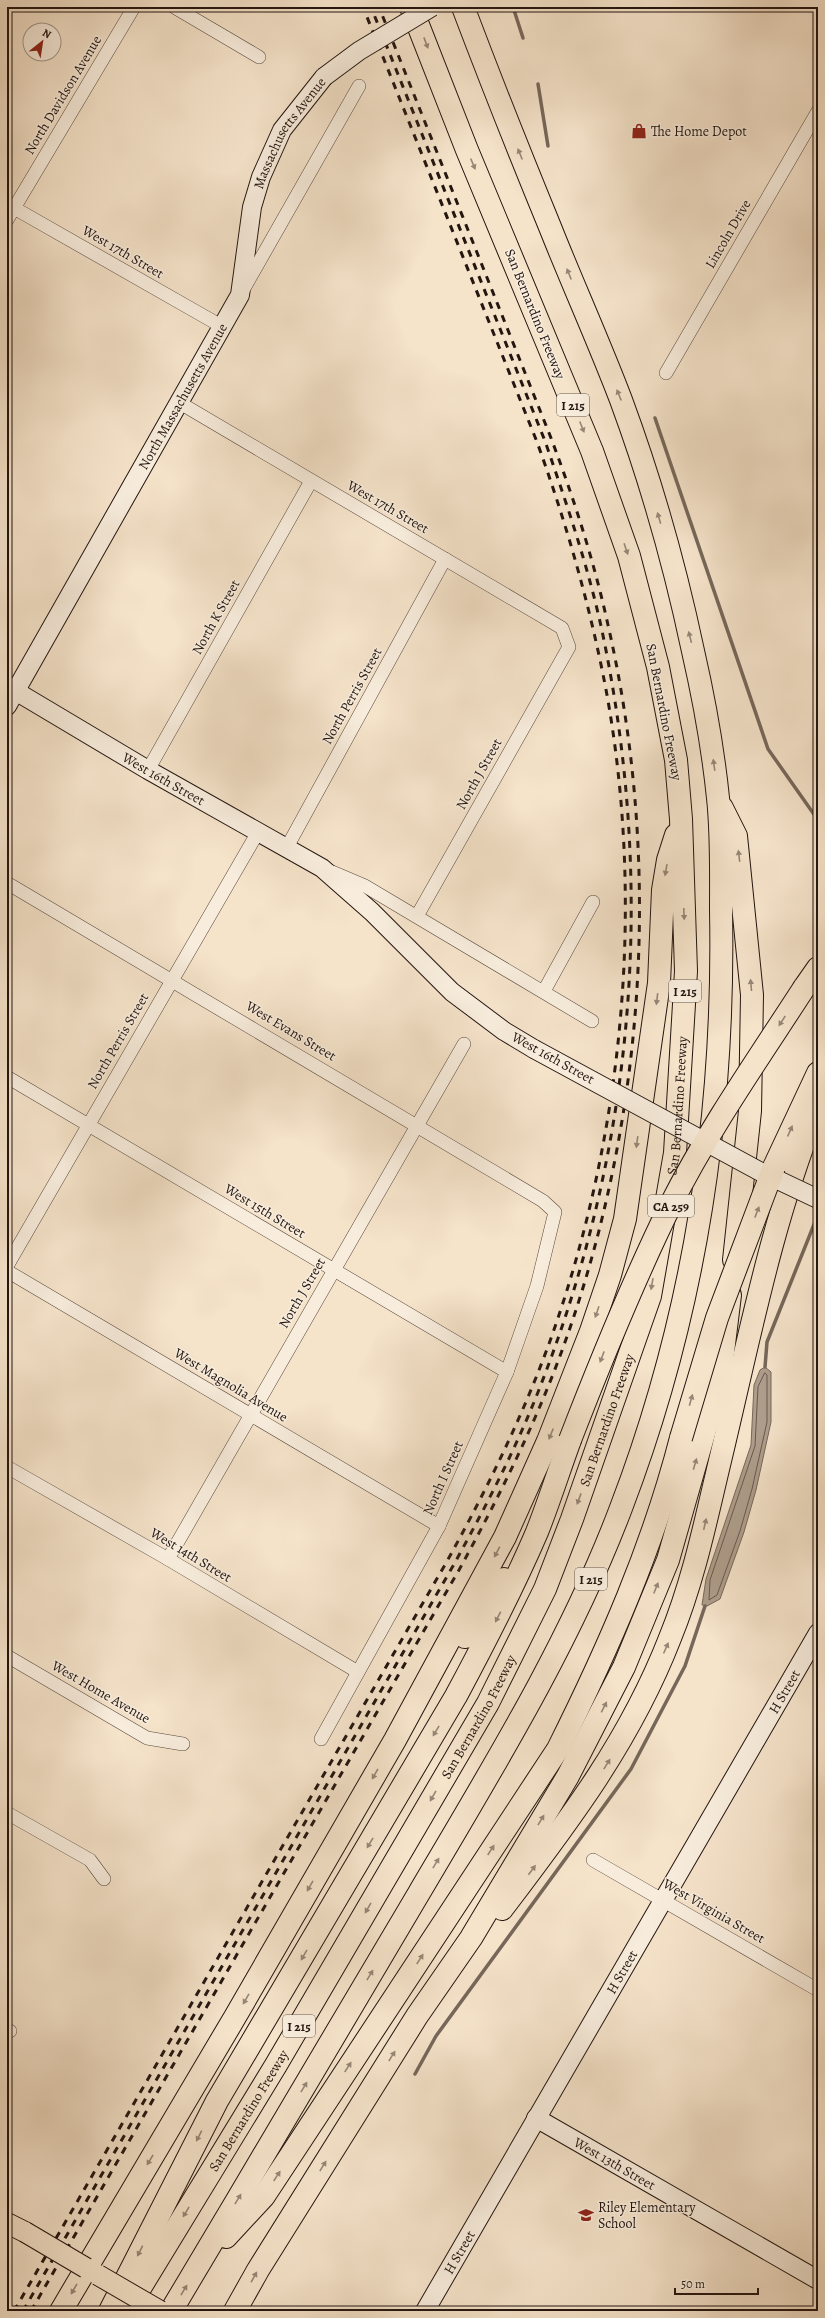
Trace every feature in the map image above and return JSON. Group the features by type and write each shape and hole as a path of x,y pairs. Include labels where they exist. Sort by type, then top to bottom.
{"highway":[{"name":"San Bernardino Freeway","path":"126,2311 276,2065 488,1703 545,1589 572,1519 650,1296 675,1153 686,971 681,819 676,760 658,667 629,556 592,451 467,150 411,7"},
{"name":"I 215","path":"171,2311 441,1856 536,1688 581,1602 620,1512 650,1427 676,1332 701,1214 712,1139 720,1056 722,947 719,803 709,730 693,649 656,509 621,401 513,138 463,7"},
{"path":"235,2311 262,2264 413,2022 471,1938 568,1776 624,1667 668,1560 720,1377 744,1180 749,1117 752,995 736,836 719,803"},
{"path":"61,2311 395,1740 517,1512 568,1390 610,1275 630,1190 659,982 663,890 668,860 681,819"},
{"name":"CA 259","path":"537,1530 610,1336 672,1204 731,1100 818,968"},
{"path":"196,2268 264,2196 558,1749 598,1670 641,1564 717,1318 774,1167 818,1073"},
{"path":"471,1938 483,1936 596,1782 639,1708 670,1639 692,1576 774,1233 798,1155 818,1106"},
{"path":"395,1740 537,1530"},
{"path":"110,2311 217,2101 456,1696 504,1606 537,1530"}],"main road":[{"path":"7,2223 160,2311"}],"street":[{"name":"North Davidson Avenue","path":"7,220 10,206 134,7"},
{"path":"174,7 259,57"},
{"name":"Massachusetts Avenue","path":"240,295 252,207 260,177 282,130 324,77 358,51 432,7"},
{"name":"North Massachusetts Avenue","path":"7,706 11,688 180,403 359,86"},
{"name":"Lincoln Drive","path":"666,373 818,111"},
{"name":"West 17th Street","path":"10,206 223,327"},
{"name":"West 17th Street","path":"180,403 562,628 569,647"},
{"name":"North K Street","path":"148,770 311,481"},
{"name":"North Perris Street","path":"286,848 445,559"},
{"name":"North J Street","path":"417,916 569,647"},
{"name":"West 16th Street","path":"11,688 148,770 286,848 322,868 365,886 544,991 592,1021"},
{"name":"North Perris Street","path":"7,1266 258,832"},
{"name":"West 16th Street","path":"322,868 372,912 452,992 504,1031 534,1049 759,1171 818,1198"},
{"name":"West Evans Street","path":"7,883 417,1125 543,1201 555,1212"},
{"path":"544,991 593,902"},
{"name":"North J Street","path":"168,1559 464,1044"},
{"name":"West 15th Street","path":"7,1077 507,1372"},
{"name":"North I Street","path":"321,1739 439,1526 507,1372 537,1286 555,1212"},
{"name":"West Magnolia Avenue","path":"7,1271 250,1416 439,1526"},
{"name":"West 14th Street","path":"7,1467 168,1559 358,1672"},
{"name":"H Street","path":"424,2311 818,1633"},
{"name":"West Home Avenue","path":"7,1656 147,1738 183,1744"},
{"path":"7,1813 90,1860 104,1879"},
{"name":"West Virginia Street","path":"593,1860 818,1990"},
{"name":"West 13th Street","path":"536,2118 818,2280"}],"water":[{"path":"765,1367 771,1372 771,1422 756,1490 744,1532 720,1599 707,1606 702,1605 706,1579 751,1445 754,1385 760,1370"}],"waterway":[{"path":"513,7 523,38"},
{"path":"538,84 548,146"},
{"path":"655,418 768,749 818,820"},
{"path":"765,1367 767,1342 815,1222"},
{"path":"415,2074 436,2036 631,1769 685,1666 705,1606"}],"railway":[{"path":"14,2311 446,1563 489,1481 528,1398 550,1341 575,1263 595,1184 610,1103 620,1021 625,939 624,857 618,776 607,695 594,631 568,536 537,442 363,7"},
{"path":"23,2311 453,1566 500,1478 531,1410 572,1294 598,1201 616,1106 627,1011 631,915 628,819 618,722 601,626 583,556 545,441 371,7"},
{"path":"31,2311 459,1570 516,1459 541,1403 564,1345 592,1258 613,1169 628,1079 637,988 639,897 635,805 625,715 608,625 583,530 551,438 379,7"}],"place":[{"name":"The Home Depot","path":"639,131"},
{"name":"Riley Elementary School","path":"586,2215"}]}
